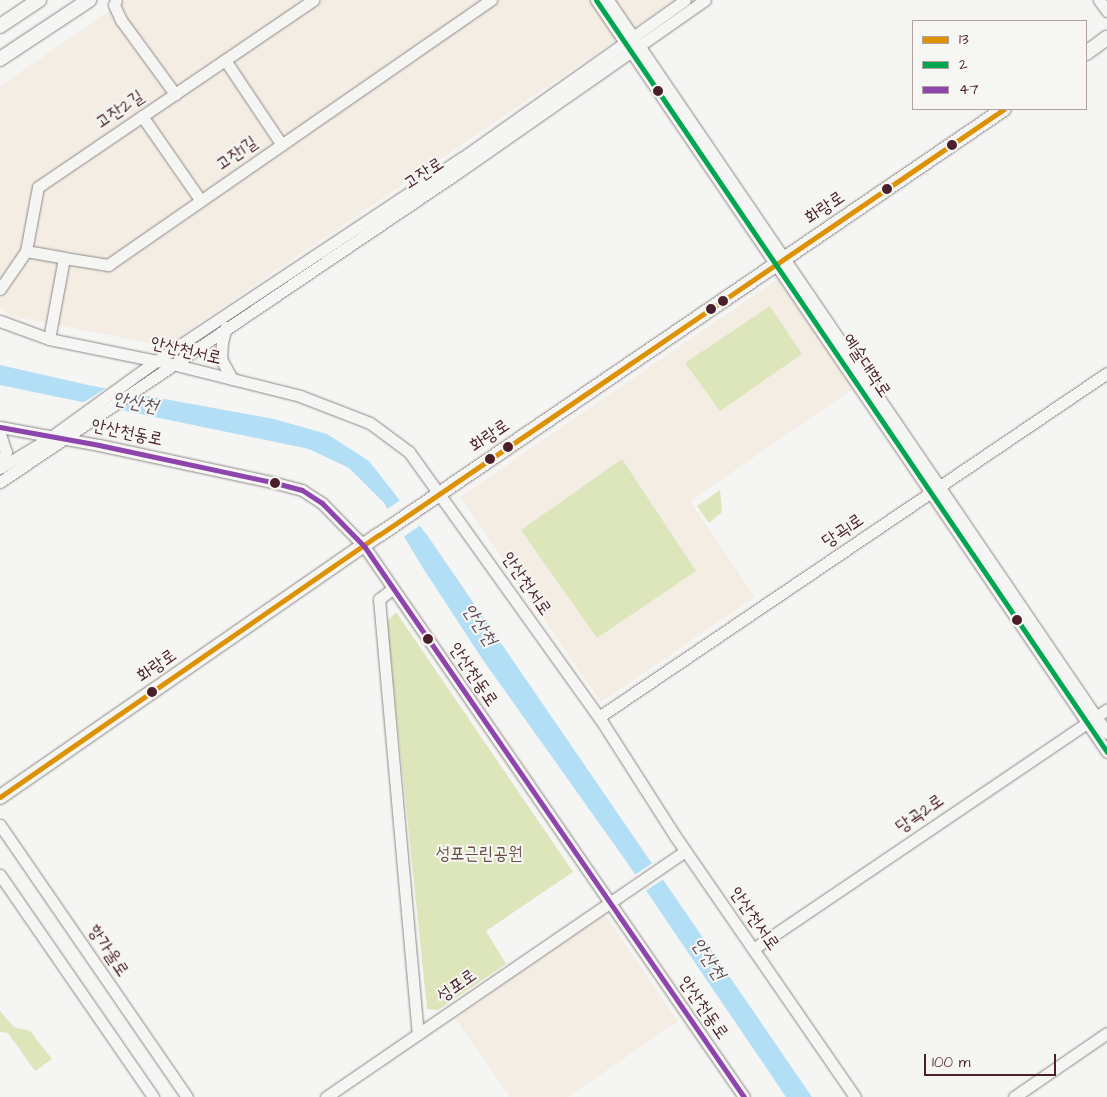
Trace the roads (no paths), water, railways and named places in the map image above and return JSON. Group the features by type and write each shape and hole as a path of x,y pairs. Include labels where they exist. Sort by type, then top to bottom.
{"main road":[{"path":"0,26 39,0"},
{"path":"0,59 89,0"},
{"path":"1087,52 1107,38"},
{"name":"화랑로","path":"0,797 378,535 1003,110"}],"street":[{"path":"116,0 114,5 121,20 175,94"},
{"name":"고잔2길","path":"0,289 26,251 38,187 313,0"},
{"name":"고잔1길","path":"26,251 108,265 491,0"},
{"name":"예술대학로","path":"596,0 631,44 1092,719 1107,752"},
{"name":"예술대학로","path":"608,0 631,44"},
{"name":"고잔로","path":"74,426 172,364 457,173 631,44 685,0"},
{"name":"고잔로","path":"74,426 156,361 631,44 706,0"},
{"path":"1099,0 1107,11"},
{"path":"225,60 282,145"},
{"path":"142,116 201,201"},
{"path":"50,339 64,258"},
{"name":"안산천서로","path":"0,321 50,339 172,364 300,396 370,424 410,452 599,717 685,851 855,1097"},
{"path":"226,327 222,342 221,359 232,379"},
{"name":"당곡1로","path":"599,717 1107,374"},
{"path":"0,467 51,437 74,426"},
{"path":"0,482 64,438 74,426"},
{"name":"안산천동로","path":"0,427 64,438 302,490 322,503 364,546 608,903 744,1097"},
{"path":"0,434 6,452 0,467"},
{"path":"392,589 379,599 418,1034"},
{"name":"당곡2로","path":"753,949 1107,709"},
{"name":"예술대학로","path":"1092,719 1107,733"},
{"name":"항가울로","path":"0,825 187,1097"},
{"name":"성포로","path":"326,1097 685,851"},
{"path":"0,876 153,1097"},
{"path":"1014,1097 1107,1033"}],"water":[{"name":"안산천","path":"0,365 88,385 274,419 327,434 369,461 427,535 812,1097 786,1097 626,861 483,660 421,565 384,503 349,468 309,449 0,385"}],"park label":[{"name":"성포근린공원","path":"479,854"}]}
